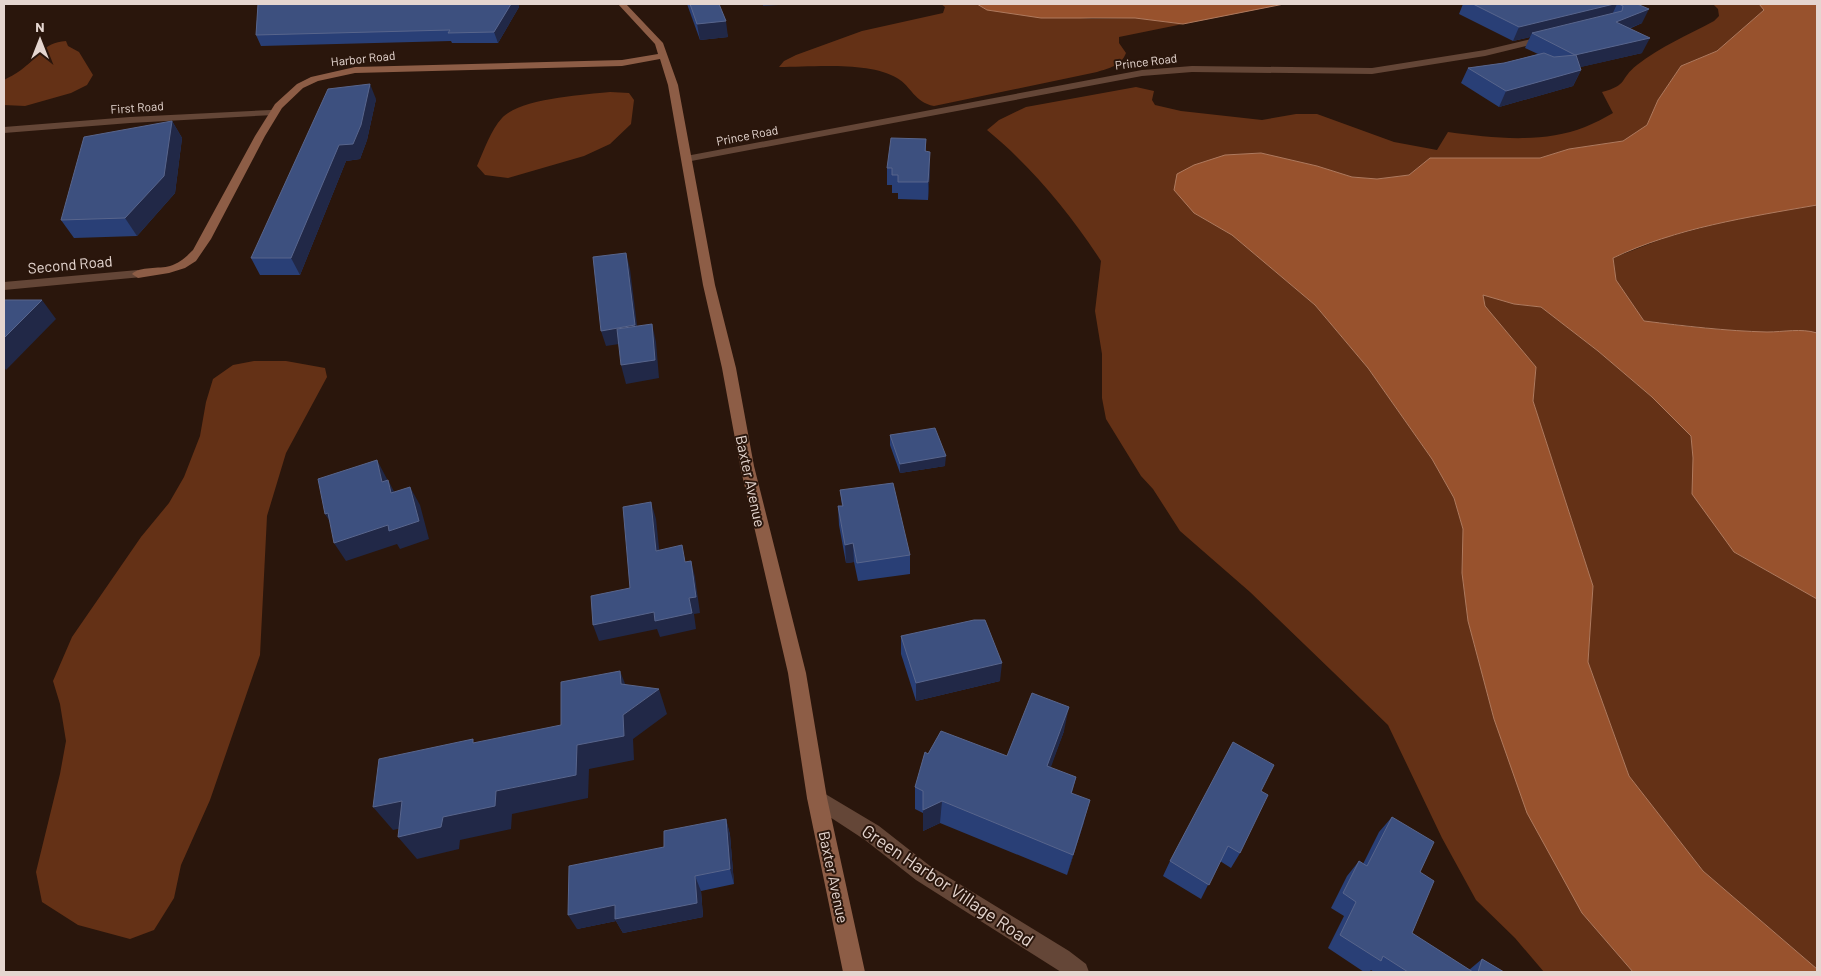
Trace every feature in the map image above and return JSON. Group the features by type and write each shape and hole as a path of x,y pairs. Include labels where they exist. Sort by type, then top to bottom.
{"street":[{"name":"Baxter Avenue","path":"622,4 659,43 675,93 709,285 730,368 747,466 798,673 817,798 854,972"},
{"name":"Prince Road","path":"686,159 1142,73 1192,68 1372,71 1485,54 1553,37"},
{"name":"Harbor Road","path":"138,274 168,270 184,264 194,256 210,232 271,113 291,92 309,81 331,73 389,67 622,64 663,56"},
{"name":"First Road","path":"4,130 130,120 271,113"},
{"name":"Second Road","path":"4,286 138,274"},
{"name":"Green Harbor Village Road","path":"817,798 872,833 923,873 1061,959 1078,972"}],"shaded area":[{"path":"941,4 977,4 987,10 1092,19 1135,18 1183,24 1119,37 1119,43 1126,53 1124,57 1118,64 1097,72 934,106 917,98 897,78 871,69 840,66 779,67 784,61 796,55 862,31 943,13 945,7"},
{"path":"977,4 1284,4 1183,24 1135,18 1041,18 987,10"},
{"path":"1713,4 1759,4 1764,10 1717,51 1681,66 1658,100 1647,125 1623,141 1569,149 1540,158 1430,158 1409,175 1377,179 1352,177 1317,166 1261,153 1225,155 1194,213 1232,235 1315,305 1368,368 1432,459 1454,498 1463,529 1462,573 1468,621 1494,719 1582,913 1633,972 1544,972 1515,938 1476,900 1442,838 1388,725 1250,592 1180,531 1153,489 1141,476 1106,419 1102,398 1102,354 1095,311 1101,261 1049,191 1019,159 987,130 999,120 1026,107 1136,87 1154,91 1152,100 1155,105 1181,111 1262,120 1296,114 1317,114 1394,142 1437,150 1448,132 1500,138 1551,136 1585,127 1613,113 1602,92 1620,84 1631,70 1655,52 1714,21 1719,16 1718,9"},
{"path":"1759,4 1817,4 1817,205 1739,219 1687,231 1613,258 1616,280 1644,321 1736,331 1799,330 1817,333 1817,599 1734,552 1692,494 1693,458 1691,436 1652,397 1598,351 1541,307 1514,304 1483,295 1485,306 1536,367 1533,401 1593,586 1588,662 1629,776 1703,871 1817,969 1817,972 1633,972 1582,913 1527,813 1494,719 1468,621 1462,573 1463,529 1454,498 1432,459 1368,368 1315,305 1232,235 1194,213 1174,190 1177,174 1194,165 1225,155 1261,153 1317,166 1352,177 1377,179 1409,175 1430,158 1540,158 1569,149 1623,141 1647,125 1658,100 1681,66 1717,51 1764,10"},
{"path":"66,41 68,46 79,52 93,75 87,85 71,93 25,106 4,105 4,80 21,70 41,51 58,42"},
{"path":"610,92 629,93 634,100 631,124 610,144 584,156 508,178 485,175 477,166 494,128 511,111 537,102 569,96"},
{"path":"1817,205 1817,333 1799,330 1767,332 1736,330 1644,321 1616,280 1613,258 1667,237 1743,217"},
{"path":"1483,294 1514,304 1541,307 1598,351 1652,397 1691,436 1693,458 1734,552 1817,599 1817,969 1703,871 1629,776 1588,662 1593,586 1533,401 1536,367 1485,306"},
{"path":"254,361 286,361 325,368 327,377 286,453 267,516 260,655 210,800 181,865 174,898 154,930 130,939 78,925 42,902 36,872 60,774 66,741 60,704 53,681 72,637 141,537 169,503 184,477 200,436 206,402 213,379 233,365"}],"building":[{"path":"258,4 511,4 494,32 448,33 450,30 256,35"},
{"path":"690,4 719,4 726,21 697,24"},
{"path":"1473,4 1614,4 1519,27"},
{"path":"1619,4 1637,4 1649,9 1616,22 1650,38 1575,55 1532,33 1622,11 1623,6"},
{"path":"1544,53 1554,57 1576,55 1581,70 1506,91 1468,68 1504,63"},
{"path":"370,84 361,125 353,144 339,145 291,258 251,258 328,89"},
{"path":"172,121 164,176 125,218 61,220 84,137"},
{"path":"891,138 926,139 925,151 930,152 928,182 898,182 898,175 892,175 892,168 887,168"},
{"path":"626,253 635,325 601,331 593,257"},
{"path":"4,300 42,300 4,338"},
{"path":"652,324 655,360 621,365 617,329"},
{"path":"935,428 946,456 900,464 890,435"},
{"path":"377,460 382,482 388,480 391,493 410,487 419,521 389,531 388,525 334,543 328,513 325,514 318,479"},
{"path":"893,483 910,555 857,563 853,543 845,545 838,506 843,506 840,490"},
{"path":"651,502 656,551 682,545 685,562 691,561 696,597 689,598 692,613 655,621 654,612 593,625 591,596 630,588 623,507"},
{"path":"974,620 985,620 1002,663 916,683 901,636"},
{"path":"620,671 621,684 659,689 623,715 624,736 577,745 576,775 496,791 495,806 443,817 441,827 398,837 402,801 373,807 379,759 473,739 473,743 561,725 561,682"},
{"path":"1032,693 1069,707 1047,766 1076,777 1071,793 1090,800 1073,855 942,801 923,810 923,791 915,787 925,752 928,754 941,731 1007,756"},
{"path":"1233,742 1274,765 1261,791 1268,795 1240,853 1228,846 1209,885 1170,861"},
{"path":"1392,817 1434,842 1420,872 1434,881 1412,933 1473,972 1408,972 1383,956 1381,961 1340,935 1356,902 1343,893 1359,861 1367,866"},
{"path":"726,819 730,869 695,876 697,903 615,919 615,905 568,915 569,866 664,847 664,831"},
{"path":"1482,959 1504,972 1478,972"}]}
